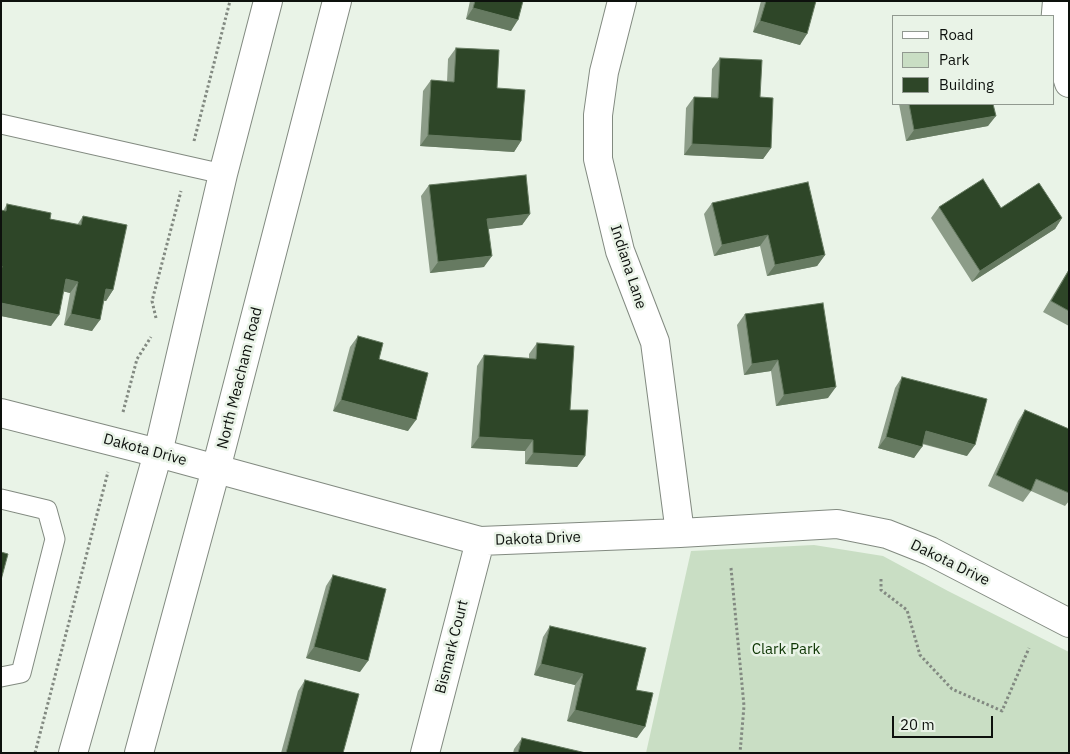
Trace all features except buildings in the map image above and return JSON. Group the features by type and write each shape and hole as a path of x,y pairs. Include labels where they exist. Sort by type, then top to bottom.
{"street":[{"path":"73,753 158,453 223,174 268,1"},
{"name":"North Meacham Road","path":"138,753 216,469 337,1"},
{"name":"Indiana Lane","path":"622,1 604,72 598,114 598,159 620,251 655,342 680,533"},
{"path":"1055,24 1057,1"},
{"path":"1055,39 1069,83"},
{"name":"Dakota Drive","path":"1,413 158,453 480,541 680,533 837,524 887,534 930,552 1069,623"},
{"name":"Bismark Court","path":"425,753 480,541"}],"lane":[{"path":"1,124 223,174"},
{"path":"1,499 47,510 55,539 21,673 1,677"}],"path":[{"path":"156,319 152,301 230,1"},
{"path":"35,753 137,358 153,335"},
{"path":"731,568 744,706 740,753"},
{"path":"881,579 881,590 907,610 920,655 952,689 1002,711 1029,648"}],"green space":[{"name":"Clark Park","path":"814,545 883,556 1069,652 1069,753 646,753 691,551"}]}
